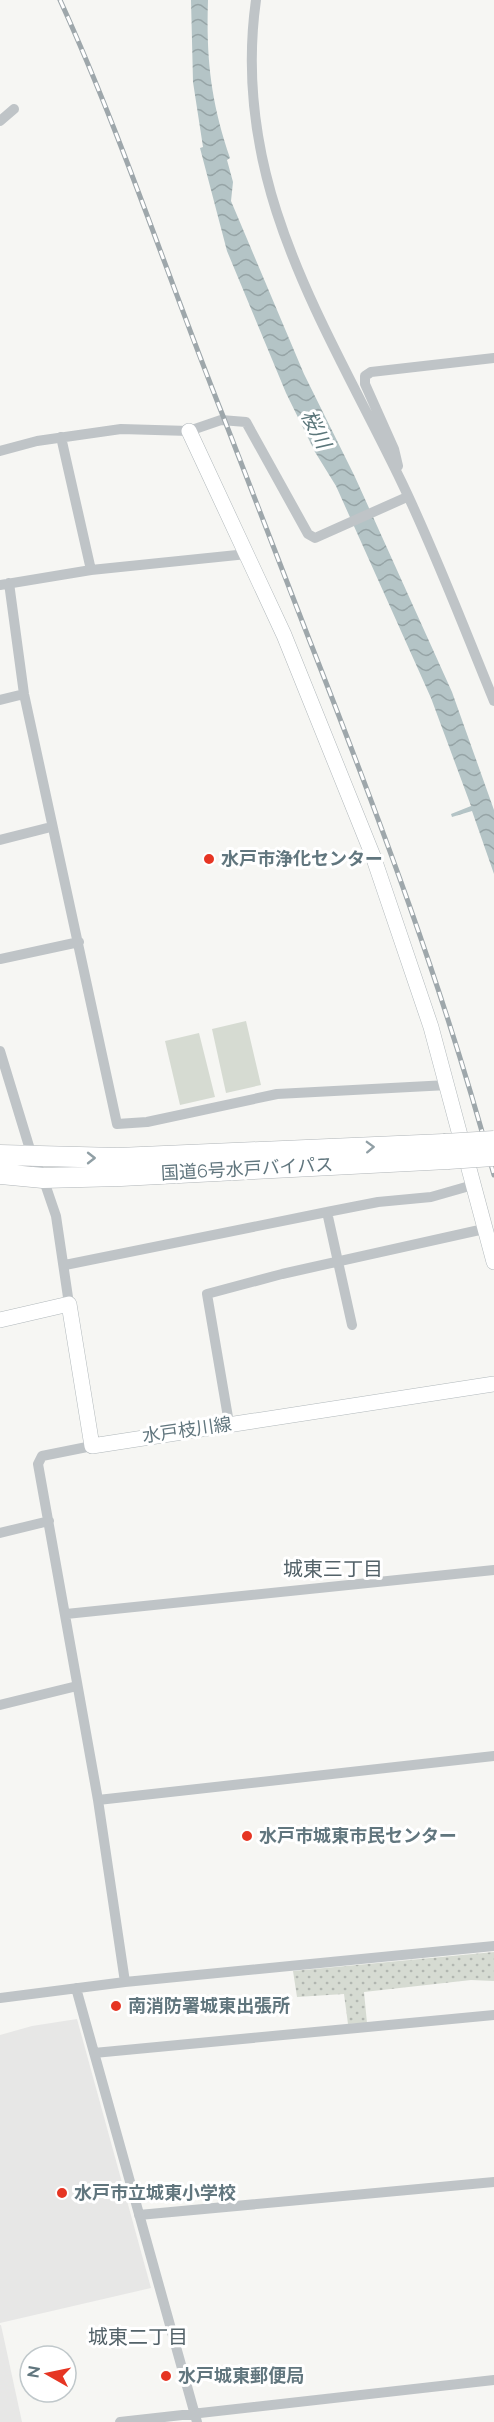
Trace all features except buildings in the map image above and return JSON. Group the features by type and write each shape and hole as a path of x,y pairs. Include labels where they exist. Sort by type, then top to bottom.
{"highway":[{"name":"国道6号水戸バイパス","path":"0,1174 43,1178 446,1152 494,1141"},
{"name":"国道6号水戸バイパス","path":"0,1155 118,1158 446,1152 494,1156"}],"street":[{"path":"256,0 252,35 252,92 260,157 273,202 293,260 313,306 403,485"},
{"path":"0,121 14,109"},
{"path":"494,358 370,372 365,376 365,384 394,449 404,499 494,701"},
{"path":"0,451 61,437 121,429 189,430 221,420 246,422 308,534 315,538 404,499"},
{"path":"189,430 288,645 373,856 431,1027 494,1262"},
{"path":"61,437 91,570"},
{"path":"247,554 91,570 5,584 24,694 117,1124 147,1122 277,1094 448,1085"},
{"path":"0,700 24,694"},
{"path":"0,840 47,828"},
{"path":"0,959 79,942"},
{"path":"0,1051 32,1156 43,1178 56,1216 92,1446 42,1456 38,1464 98,1800 125,1982"},
{"path":"64,1265 378,1202 431,1197 473,1185"},
{"path":"327,1212 352,1325"},
{"path":"229,1423 207,1294 338,1261 484,1229"},
{"path":"0,1320 69,1304"},
{"name":"水戸枝川線","path":"92,1446 229,1423 494,1384"},
{"path":"0,1533 49,1521"},
{"path":"66,1614 494,1570"},
{"path":"0,1705 77,1686"},
{"path":"98,1800 494,1756"},
{"path":"0,1998 125,1982 494,1946"},
{"path":"76,1988 196,2418"},
{"path":"94,2053 494,2015"},
{"path":"139,2215 494,2182"},
{"path":"120,2422 196,2418 494,2380"}],"shaded area":[{"path":"246,1021 261,1085 226,1093 212,1029"},
{"path":"199,1033 215,1097 180,1105 165,1041"},
{"path":"494,1952 494,1981 471,1980 364,1992 367,2023 348,2024 344,1994 297,1997 293,1971"},
{"name":"水戸市立城東小学校","path":"77,2019 151,2288 0,2323 0,2035 32,2026"},
{"path":"0,2325 1,2325 22,2422 0,2422"}],"water":[{"name":"桜川","path":"191,0 208,0 211,80 218,118 230,158 227,160 233,182 231,201 304,374 355,477 452,692 494,810 494,874 472,811 452,817 451,814 471,806 431,698 336,486 315,452 286,393 227,251 200,148 203,147 193,82"}],"railway":[{"path":"60,0 104,103 385,838 454,1039 494,1175"}],"place":[{"name":"水戸市浄化センター","path":"209,859"},
{"name":"水戸市城東市民センター","path":"247,1836"},
{"name":"南消防署城東出張所","path":"116,2006"},
{"name":"水戸市立城東小学校","path":"62,2193"},
{"name":"水戸城東郵便局","path":"166,2376"}],"district":[{"name":"城東三丁目","path":"333,1569"},
{"name":"城東二丁目","path":"138,2337"}]}
